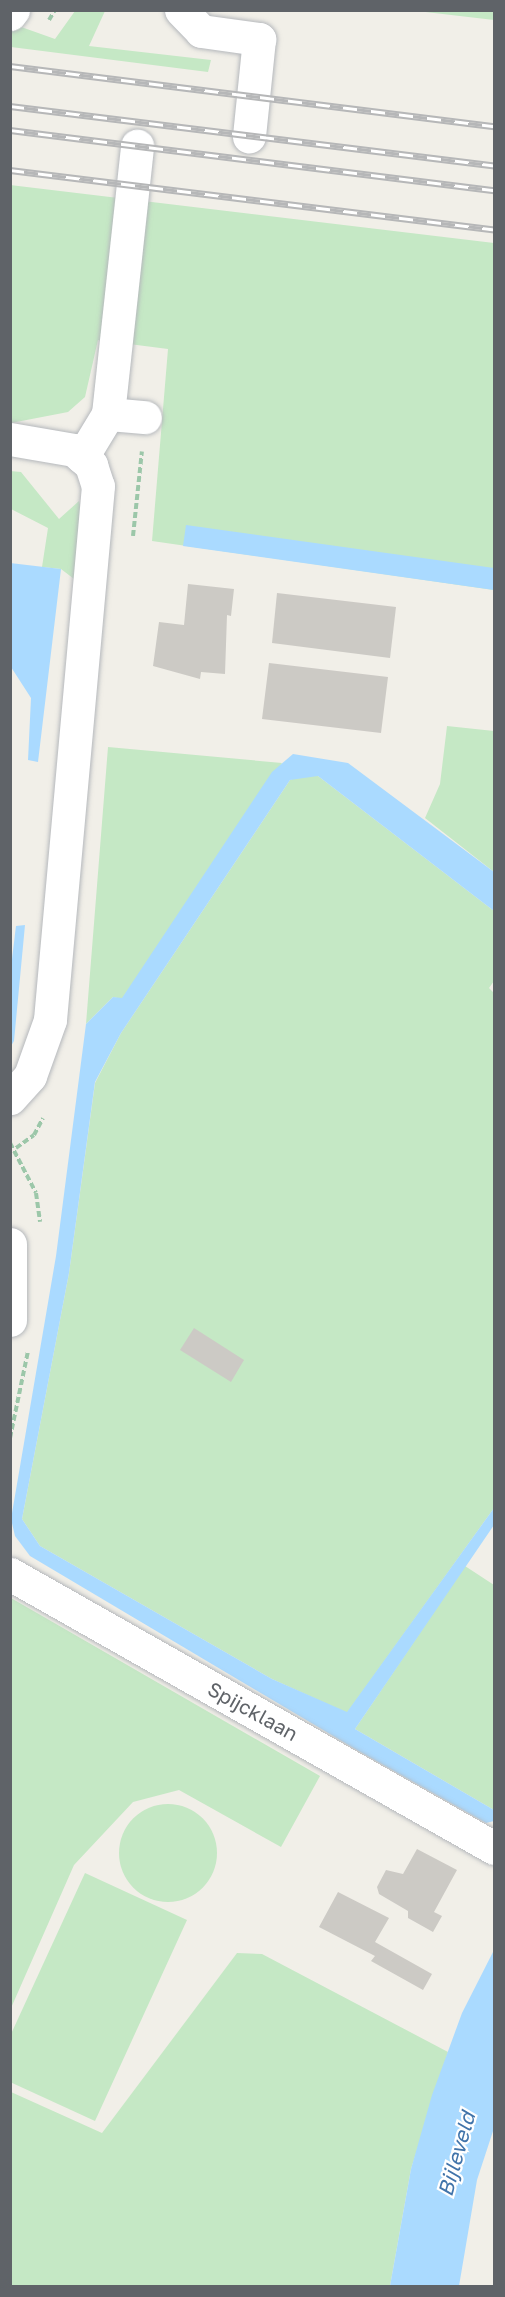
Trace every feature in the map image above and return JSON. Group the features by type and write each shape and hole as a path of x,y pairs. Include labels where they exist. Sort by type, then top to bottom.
{"street":[{"path":"181,10 201,31 259,39 249,136"},
{"path":"82,457 108,414 137,146"},
{"path":"108,414 145,417"},
{"path":"10,439 74,450 91,465 98,486 98,528 50,1020 30,1076 10,1098"},
{"path":"10,1244 10,1320"},
{"name":"Spijcklaan","path":"10,1575 495,1848"}],"green space":[{"path":"75,11 105,11 89,46 211,60 208,72 11,47 10,23 55,39"},
{"path":"417,11 494,11 494,20"},
{"path":"10,185 494,243 494,590 152,541 168,349 98,340 85,397 68,412 11,423"},
{"path":"10,471 21,472 59,519 79,501 87,534 78,582 61,569 42,567 48,528 11,509"},
{"path":"447,726 494,731 494,872 425,818 440,784"},
{"path":"108,747 282,763 122,999 113,997 86,1024"},
{"path":"302,774 318,776 494,911 494,981 489,988 494,993 494,1508 347,1713 272,1679 40,1546 22,1519 69,1273 95,1083 121,1033 290,780"},
{"path":"465,1566 494,1585 494,1810 355,1729"},
{"path":"11,1598 320,1776 281,1847 179,1790 133,1802 74,1865 11,2008"},
{"path":"168,1804 187,1807 203,1818 214,1834 217,1853 214,1872 203,1888 187,1899 168,1902 149,1899 133,1888 122,1872 119,1853 122,1834 133,1818 149,1807"},
{"path":"85,1873 187,1920 95,2121 10,2082 11,2034"},
{"path":"237,1953 262,1954 448,2052 411,2169 390,2286 11,2286 11,2092 102,2133"}],"water":[{"path":"186,525 494,568 494,590 183,546"},
{"path":"10,563 61,569 38,762 28,760 31,698 11,667"},
{"path":"293,754 348,763 494,872 494,911 318,776 290,780 121,1033 95,1082 69,1273 22,1519 40,1546 272,1679 347,1712 494,1508 494,1525 355,1729 494,1810 494,1821 486,1823 355,1749 30,1556 15,1536 11,1519 56,1256 86,1024 113,997 122,998 272,772"},
{"path":"25,925 14,1041 11,1046 11,967 16,926"},
{"name":"Bijleveld","path":"494,1950 494,2128 477,2180 459,2286 390,2286 411,2169 432,2095 462,2013"}],"building":[{"path":"188,584 234,589 231,616 227,615 225,674 201,672 200,679 153,666 159,622 184,625"},
{"path":"277,593 396,607 390,658 272,643"},
{"path":"269,663 388,677 381,733 262,719"},
{"path":"194,1328 244,1360 231,1382 180,1350"},
{"path":"417,1849 457,1870 434,1912 442,1916 433,1932 408,1918 408,1911 379,1894 377,1887 386,1870 403,1874"},
{"path":"338,1892 389,1918 375,1942 432,1974 423,1990 371,1961 375,1956 319,1927"}],"railway":[{"path":"10,66 494,126"},
{"path":"10,106 494,165"},
{"path":"10,130 494,190"},
{"path":"10,170 494,229"}]}
